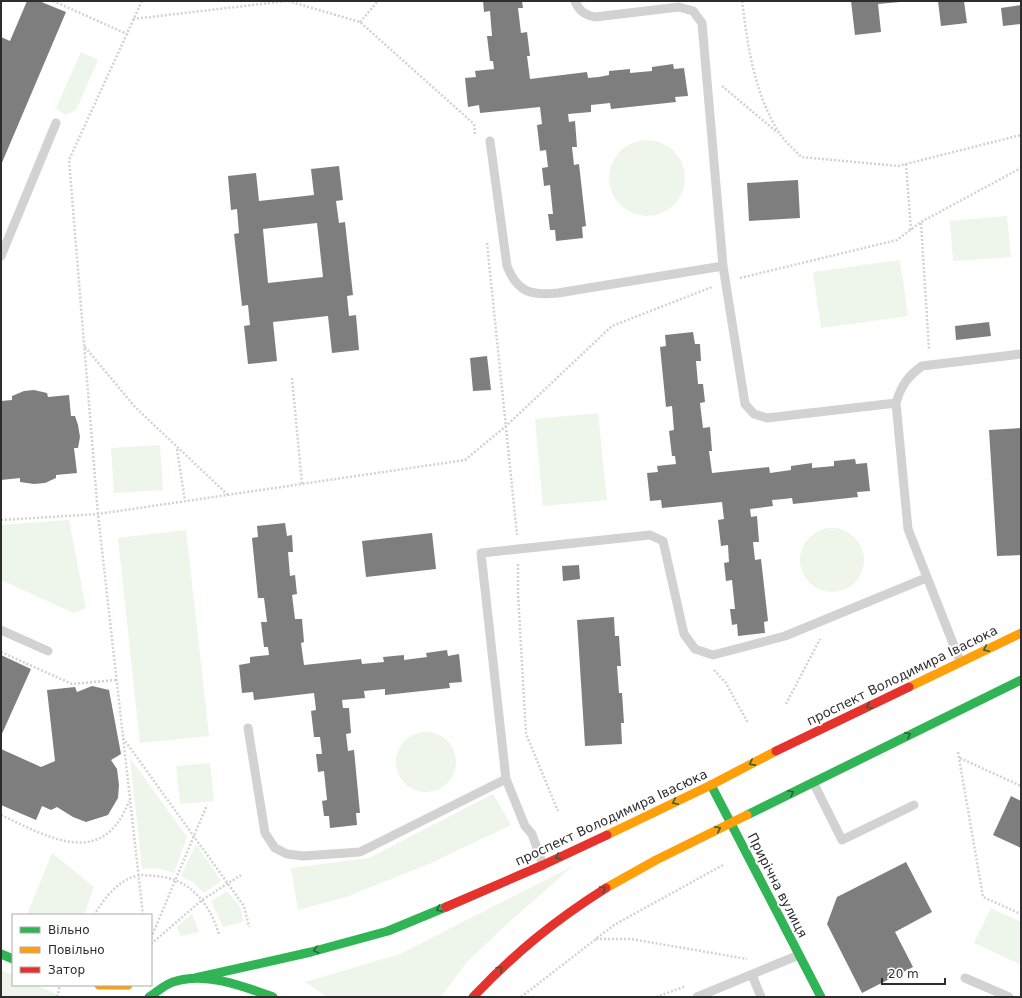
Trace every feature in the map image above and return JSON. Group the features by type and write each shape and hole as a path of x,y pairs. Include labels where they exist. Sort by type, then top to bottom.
{"main road":[{"name":"проспект Володимира Івасюка","path":"173,982 311,952 388,932 543,864 711,785 960,661 1021,633"},
{"path":"473,997 484,984 539,933 600,891 731,822 1021,680"},
{"name":"Прирічна вулиця","path":"711,785 821,997"},
{"path":"1,954 12,959"},
{"path":"195,978 243,985 274,997"},
{"path":"152,983 173,982"},
{"path":"149,997 173,982"}],"lane":[{"path":"575,1 581,12 595,17 679,7 693,11 702,23 723,266 745,404 754,414 767,418 896,404"},
{"path":"1,256 56,123"},
{"path":"490,141 507,266 512,278 520,287 531,293 544,295 723,266"},
{"path":"960,661 908,530 896,404 900,388 909,375 922,366 1021,354"},
{"path":"543,864 532,834 524,826 506,779 481,554 650,535 663,541 684,634 695,649 712,655 785,636 926,578"},
{"path":"1,630 48,651"},
{"path":"248,728 265,833 275,848 287,854 303,856 360,852 506,779"},
{"path":"813,782 842,840 914,805"},
{"path":"697,997 799,955"},
{"path":"752,975 761,997"},
{"path":"965,978 1009,997"}],"path":[{"path":"53,1 127,34"},
{"path":"142,1 69,160 98,514 137,875 143,914"},
{"path":"134,19 288,1 360,22 474,124 476,140"},
{"path":"360,22 378,1"},
{"path":"742,1 750,61 762,100 780,135"},
{"path":"707,74 780,135 801,156 898,166 1021,135"},
{"path":"906,164 911,230"},
{"path":"1,520 98,514 464,460 506,426 612,326 726,282 897,240 921,222 1021,168"},
{"path":"921,222 930,365"},
{"path":"486,236 519,549 518,593 526,734 558,811"},
{"path":"85,347 135,407 228,495"},
{"path":"292,378 302,484"},
{"path":"177,448 185,501"},
{"path":"786,704 831,617"},
{"path":"695,649 726,683 748,723"},
{"path":"1,652 72,684 116,680"},
{"path":"122,738 194,835 244,906 249,927"},
{"path":"958,752 983,897 1021,914"},
{"path":"959,758 1021,786"},
{"path":"1,815 54,839 77,844 92,842 114,828 121,818 129,800"},
{"path":"152,936 207,805"},
{"path":"521,997 614,925 723,865"},
{"path":"95,914 105,897 122,883 137,875 164,877 185,885 202,900 212,914 219,934"},
{"path":"152,943 202,900 241,875"},
{"path":"596,939 631,939 754,960"},
{"path":"57,997 60,986"}],"shaded area":[{"path":"81,52 98,60 76,110 65,115 56,108"},
{"path":"647,140 661,143 674,151 682,164 685,178 682,192 674,205 661,213 647,216 633,213 620,205 612,192 609,178 612,164 620,151 633,143"},
{"path":"1007,216 1011,257 953,261 950,221"},
{"path":"900,260 908,316 821,328 813,272"},
{"path":"598,413 607,500 543,506 535,419"},
{"path":"160,445 163,490 114,493 111,448"},
{"path":"69,520 86,608 74,613 1,580 1,525"},
{"path":"832,528 850,534 858,542 864,560 858,578 850,586 832,592 814,586 806,578 800,560 806,542 814,534"},
{"path":"186,530 209,736 140,743 118,538"},
{"path":"420,732 432,732 443,737 451,745 456,756 454,774 443,787 432,792 420,792 409,787 401,779 396,768 396,756 401,745 409,737"},
{"path":"130,758 187,837 174,873 166,870 151,868 142,869"},
{"path":"210,763 214,801 180,804 176,766"},
{"path":"493,794 511,825 431,863 346,897 298,910 291,868 369,858"},
{"path":"196,844 221,881 204,893 194,883 181,876"},
{"path":"52,853 94,887 84,914 27,914"},
{"path":"573,866 508,923 467,962 441,997 327,997 305,982 400,954"},
{"path":"227,891 241,908 243,922 223,927 211,901"},
{"path":"991,908 1021,922 1021,965 974,943"},
{"path":"192,914 199,932 181,936 177,927"},
{"path":"1,970 12,975 12,986 38,986 63,997 1,997"}],"building":[{"path":"27,1 39,1 66,12 1,165 1,37 10,41"},
{"path":"483,1 522,1 523,8 518,8 521,33 527,32 530,56 527,56 530,79 587,72 588,78 599,77 609,75 609,71 630,69 630,73 652,71 652,67 673,64 674,69 684,68 688,96 675,97 676,102 611,109 610,103 591,105 591,112 568,114 569,122 575,121 577,147 572,147 574,165 579,164 586,226 582,227 583,238 556,241 555,230 550,230 548,214 553,214 550,185 544,186 542,168 548,167 546,150 540,151 537,125 542,124 540,107 480,113 479,105 468,107 465,78 476,77 475,71 494,69 493,61 490,61 487,36 492,36 490,11 484,12"},
{"path":"851,1 900,2 878,4 881,32 855,35"},
{"path":"938,1 964,1 967,23 941,26"},
{"path":"1021,5 1021,24 1003,26 1001,8"},
{"path":"339,166 343,200 336,201 339,223 345,222 353,295 347,296 349,316 356,315 359,350 332,353 328,316 273,322 277,361 248,364 244,326 250,325 248,305 242,306 234,234 239,233 237,209 231,210 228,176 256,173 259,201 314,195 311,169","holes":["317,223 323,277 268,283 263,229"]},
{"path":"798,180 800,218 749,221 747,183"},
{"path":"989,322 991,336 956,340 955,326"},
{"path":"693,332 695,344 700,344 701,361 696,361 698,384 703,384 705,402 700,403 703,428 710,427 712,451 709,451 712,473 769,467 770,473 791,470 791,466 812,463 812,468 834,466 834,461 855,459 856,464 867,463 870,491 857,492 858,497 793,504 792,498 772,500 773,506 750,509 751,517 757,516 759,542 753,542 755,560 761,559 768,621 764,622 765,633 738,636 737,624 732,625 730,609 735,609 732,580 726,581 724,563 729,562 728,545 721,546 718,520 724,519 722,502 662,508 661,500 650,501 647,473 658,472 657,466 676,464 675,456 672,456 669,431 674,430 672,406 666,407 660,347 666,346 665,335"},
{"path":"487,356 491,390 473,391 470,358"},
{"path":"34,390 47,393 48,397 69,395 71,416 75,416 80,437 78,448 74,448 77,473 56,475 56,478 45,483 34,484 20,482 20,478 1,480 1,401 12,400 12,396 24,391"},
{"path":"1021,428 1021,555 997,556 989,430"},
{"path":"285,523 287,536 292,535 293,552 288,552 290,576 295,575 297,594 292,595 295,619 302,619 304,642 301,643 304,665 361,659 362,664 384,662 383,657 404,655 404,660 427,657 426,653 447,650 448,656 459,654 462,682 449,683 450,688 385,695 385,689 364,691 365,698 342,700 343,708 349,708 351,733 346,734 348,751 354,750 360,813 356,813 357,825 330,828 329,816 324,816 322,801 327,800 324,771 318,772 316,754 322,754 320,737 314,737 311,711 316,710 314,693 254,700 253,692 242,693 239,665 250,663 250,657 269,655 268,647 264,647 261,622 267,622 264,598 258,598 252,538 258,537 257,526"},
{"path":"432,533 436,569 366,577 362,541"},
{"path":"579,565 580,579 563,581 562,566"},
{"path":"614,617 615,636 619,636 621,666 617,666 619,693 622,693 624,723 621,723 622,744 585,746 577,620"},
{"path":"1,655 31,669 1,736"},
{"path":"92,686 109,690 121,754 111,760 117,769 119,785 118,798 108,815 86,822 73,817 57,807 51,810 42,806 36,820 1,805 1,749 41,767 55,761 47,690 75,687 77,692"},
{"path":"1011,796 1021,801 1021,848 993,835"},
{"path":"906,862 932,912 895,932 913,967 862,993 827,924 837,897"}],"traffic: fast":[{"path":"747,815 1021,680"},
{"path":"711,785 821,997"},
{"path":"195,978 311,952 388,931 446,907"},
{"path":"1,954 12,959"},
{"path":"149,997 170,983 185,979 198,978 224,981 273,997"}],"traffic: slow":[{"path":"909,687 1021,633"},
{"path":"607,835 711,785 776,751"},
{"path":"606,888 656,860 747,815"}],"traffic: jam":[{"path":"776,751 909,687"},
{"path":"446,907 543,865 607,835"},
{"path":"473,997 520,951 552,925 606,888"}]}
